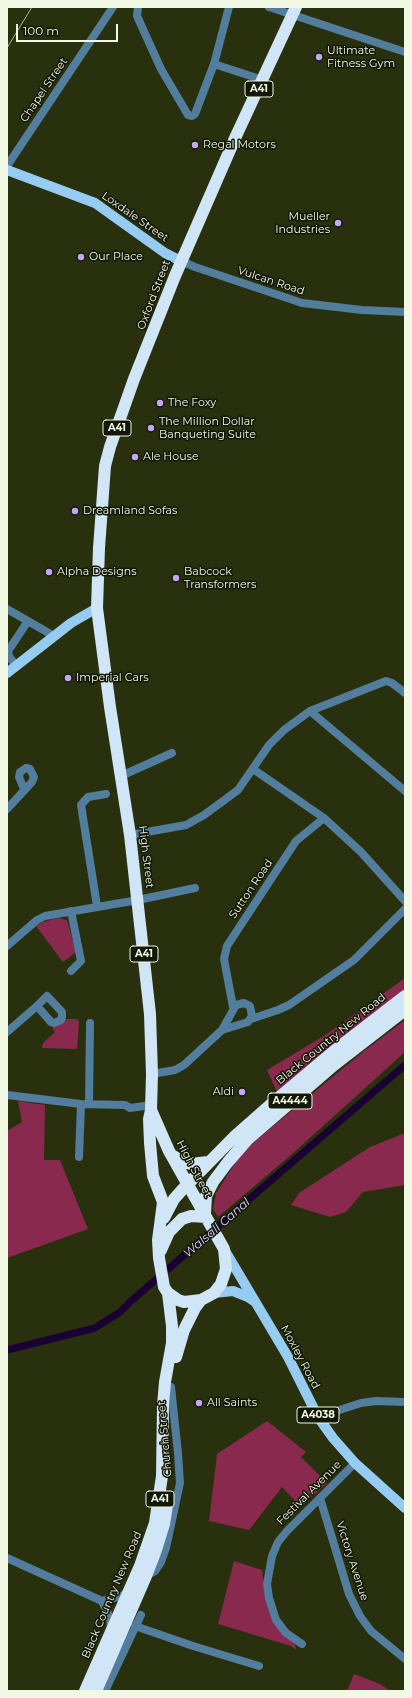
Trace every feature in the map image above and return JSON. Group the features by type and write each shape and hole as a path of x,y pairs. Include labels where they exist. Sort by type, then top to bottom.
{"highway":[{"name":"Oxford Street","path":"97,608 99,548 105,466 110,446 134,378 181,261 236,136 294,11"},
{"name":"High Street","path":"97,608 130,835 150,1014 152,1074 151,1108 149,1119 153,1176 163,1202 161,1224"},
{"name":"Black Country New Road","path":"161,1224 174,1199 208,1162 283,1094 405,996"},
{"name":"Black Country New Road","path":"207,1219 206,1196 213,1182 247,1140 334,1065 405,1010"},
{"name":"High Street","path":"151,1108 171,1153 207,1219"},
{"path":"152,1159 160,1150 171,1153 183,1162 191,1164 208,1162"},
{"path":"160,1262 164,1241 176,1223 191,1216 207,1219"},
{"name":"A41","path":"161,1224 158,1240 160,1262 166,1290 178,1300 184,1302 201,1300 214,1293 221,1284 226,1269 222,1244 207,1219"},
{"name":"Black Country New Road","path":"85,1691 131,1588 155,1523 160,1496 162,1470 163,1405 165,1382 172,1343 172,1326 166,1290"},
{"name":"Black Country New Road","path":"96,1691 146,1576 164,1524 168,1496 171,1387 176,1358 184,1330 195,1308 201,1300"}],"main road":[{"name":"Loxdale Street","path":"7,170 95,203 165,253 181,261"},
{"path":"7,673 54,636 79,618 97,608"},
{"name":"Moxley Road","path":"222,1244 288,1357 318,1417 333,1438 355,1463 405,1508"},
{"path":"214,1293 233,1291 248,1297 256,1303"}],"street":[{"name":"Chapel Street","path":"7,166 113,7"},
{"path":"138,7 137,16 161,69 188,115 192,116 195,114 214,64 229,7"},
{"path":"269,7 294,11 331,26 405,52"},
{"path":"214,64 263,80"},
{"name":"Vulcan Road","path":"181,261 195,268 302,303 362,310 405,312"},
{"path":"7,609 54,636"},
{"path":"16,666 9,656 8,651 28,621"},
{"path":"130,835 192,823 238,790 269,745 284,730 310,711 386,681 392,683 405,693"},
{"path":"310,711 405,791"},
{"path":"121,776 172,753"},
{"path":"253,769 324,818 361,852 405,901"},
{"path":"7,809 24,789"},
{"path":"97,906 81,805 88,797 106,794"},
{"name":"Sutton Road","path":"232,1010 230,986 224,959 227,946 296,841 324,818"},
{"path":"7,946 41,918 195,888"},
{"path":"222,1030 245,1023 251,1019 289,1005 354,960 405,909"},
{"path":"71,911 81,961 71,971"},
{"name":"Sutton Road","path":"230,986 247,1005"},
{"path":"152,1074 175,1070 184,1065 222,1030 232,1010 240,1003 272,1012"},
{"path":"247,1005 252,1012 251,1019"},
{"path":"7,1032 37,1006"},
{"path":"232,1010 234,1020 241,1024"},
{"path":"79,1157 85,1104 90,1023"},
{"path":"7,1095 85,1104 125,1105 130,1108 151,1108"},
{"path":"318,1417 361,1403 376,1401 405,1402"},
{"name":"Festival Avenue","path":"302,1644 280,1627 269,1598 267,1584 272,1556 278,1542 287,1530 355,1463"},
{"name":"Victory Avenue","path":"320,1498 349,1594 360,1616 371,1631 405,1659"},
{"path":"7,1558 102,1602 110,1618 111,1632"},
{"path":"102,1602 122,1596 131,1588"},
{"path":"105,1691 141,1615"},
{"path":"135,1626 193,1646 260,1666"}],"shaded area":[{"path":"58,918 67,920 76,952 63,962 36,926 43,922"},
{"path":"405,978 405,990 277,1092 267,1070 327,1034"},
{"path":"65,1019 77,1019 79,1022 77,1049 42,1048 43,1043 55,1032 52,1028"},
{"path":"405,1020 405,1052 291,1155 218,1217 213,1209 216,1193 243,1151 364,1051"},
{"path":"18,1101 45,1105 44,1160 60,1160 88,1229 7,1258 7,1131 22,1122"},
{"path":"405,1133 405,1185 363,1192 346,1212 330,1217 291,1205 299,1193 370,1147"},
{"path":"267,1421 306,1452 301,1457 327,1483 301,1507 282,1487 249,1530 209,1521 217,1454"},
{"path":"234,1561 262,1570 265,1593 276,1626 295,1644 296,1650 291,1646 218,1624"},
{"path":"354,1674 380,1684 390,1691 347,1691"}],"waterway":[{"name":"Walsall Canal","path":"7,1350 95,1328 120,1312 405,1065"}],"tram line":[{"path":"7,48 32,7"}],"place":[{"name":"Ultimate Fitness Gym","path":"319,57"},
{"name":"Regal Motors","path":"195,145"},
{"name":"Mueller Industries","path":"338,223"},
{"name":"Our Place","path":"81,257"},
{"name":"The Foxy","path":"160,403"},
{"name":"The Million Dollar Banqueting Suite","path":"151,428"},
{"name":"Ale House","path":"135,457"},
{"name":"Dreamland Sofas","path":"75,511"},
{"name":"Alpha Designs","path":"49,572"},
{"name":"Babcock Transformers","path":"176,578"},
{"name":"Imperial Cars","path":"68,678"},
{"name":"Aldi","path":"242,1092"},
{"name":"All Saints","path":"199,1403"}]}
